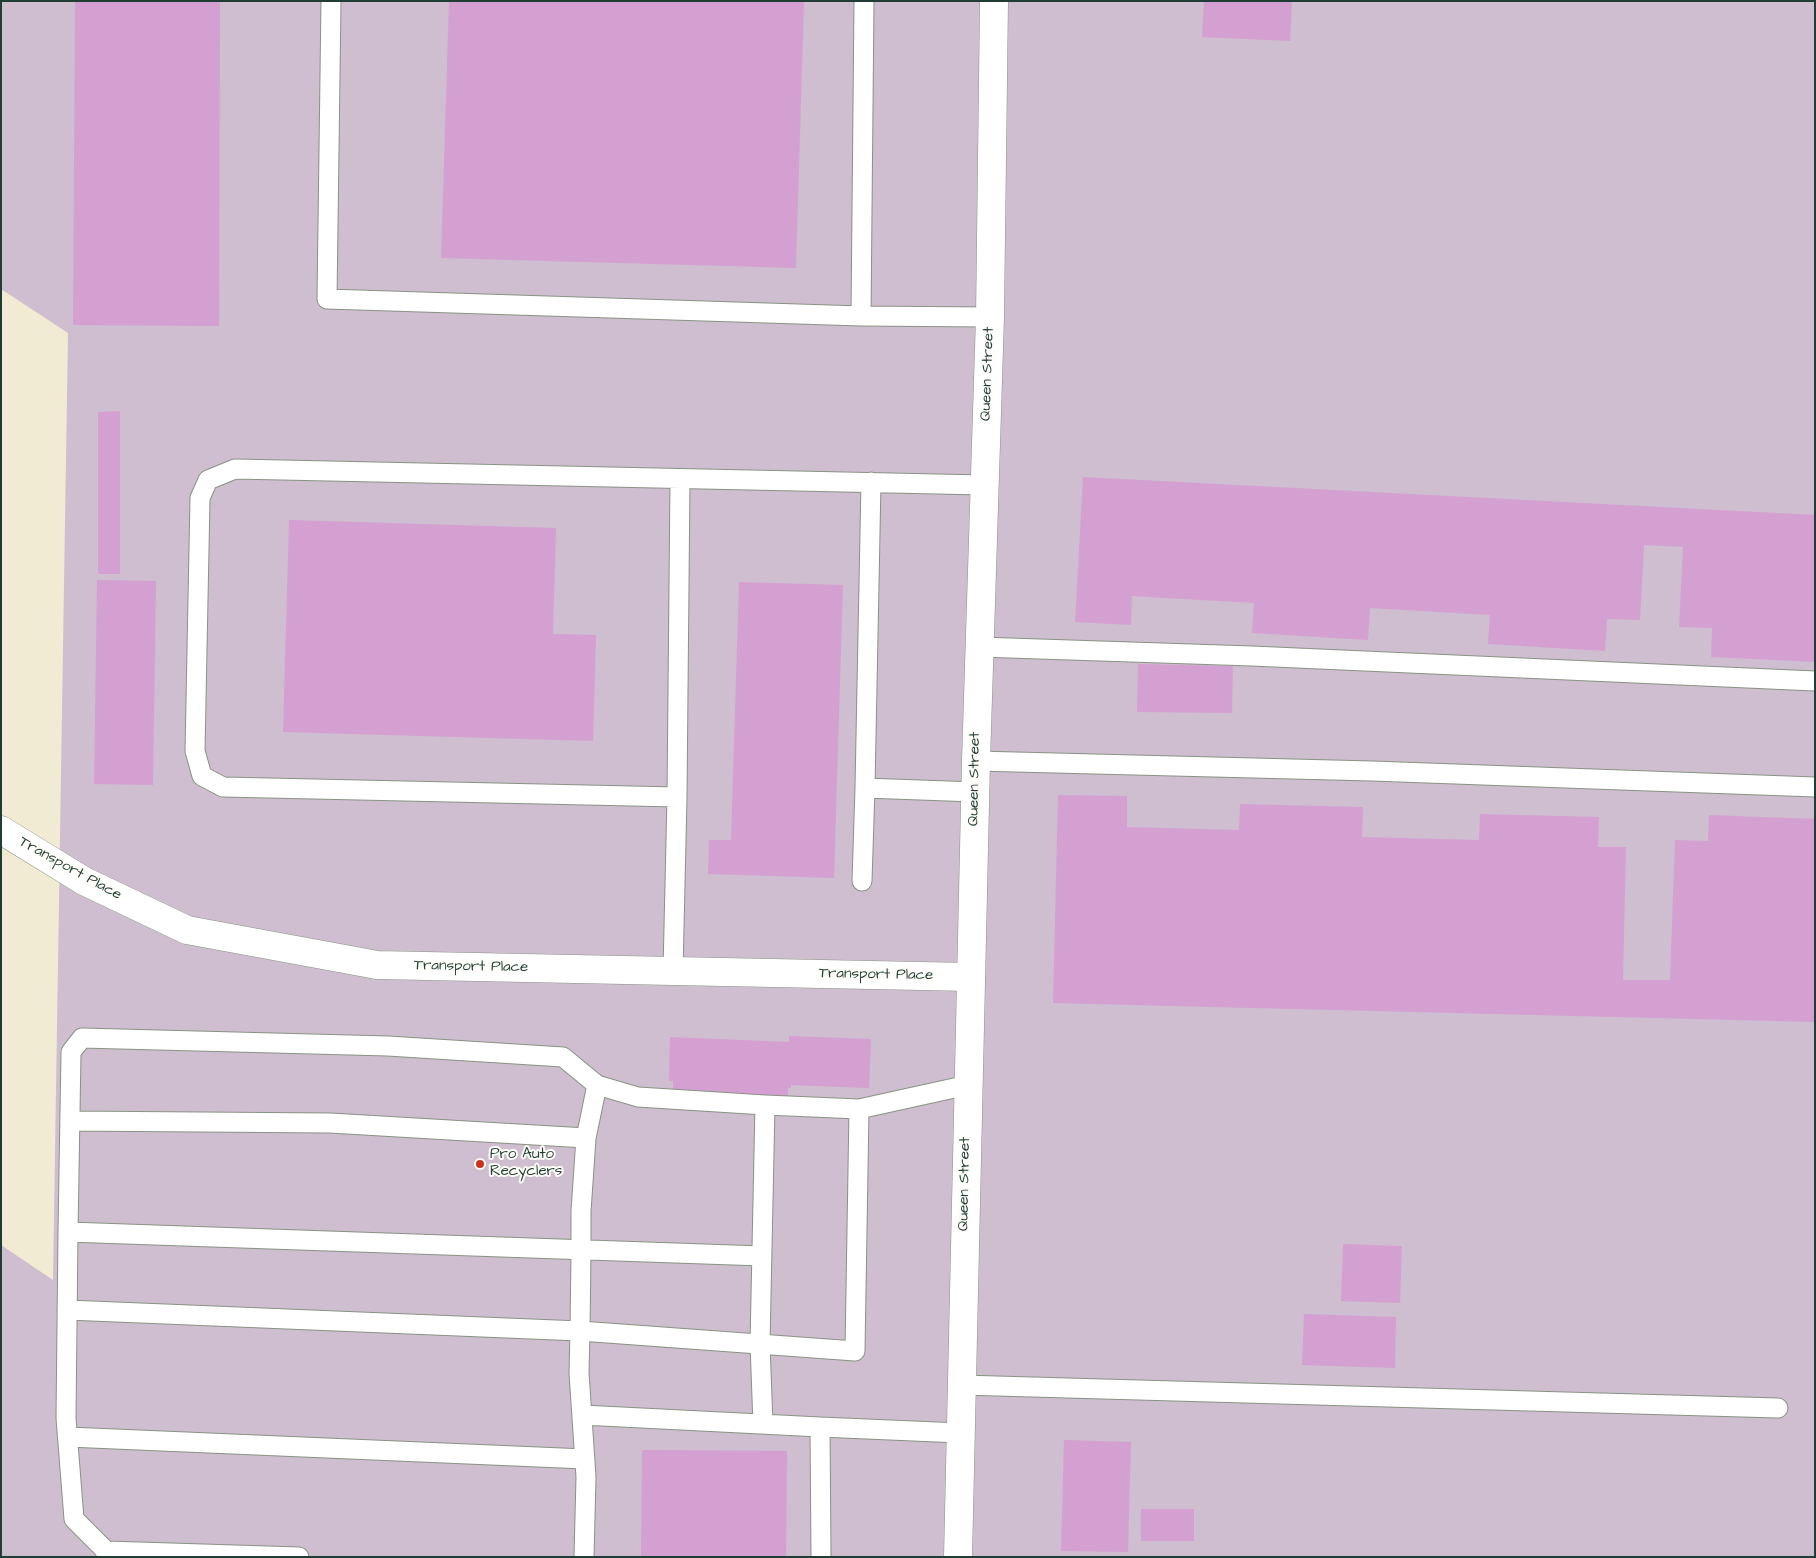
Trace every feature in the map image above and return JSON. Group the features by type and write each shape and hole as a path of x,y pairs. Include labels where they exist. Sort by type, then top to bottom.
{"street":[{"name":"Queen Street","path":"958,1557 970,977 990,317 994,1"},
{"name":"Transport Place","path":"1,830 84,881 187,930 377,965 970,977"}],"lane":[{"path":"331,1 327,299 861,316 990,317"},
{"path":"861,316 864,1"},
{"path":"677,797 223,787 202,776 195,751 200,498 208,480 235,469 984,485"},
{"path":"673,971 677,797 680,479"},
{"path":"862,881 871,482"},
{"path":"979,647 1252,656 1815,681"},
{"path":"976,761 1372,771 1815,787"},
{"path":"865,788 975,792"},
{"path":"299,1557 106,1554 74,1518 66,1418 71,1052 82,1038 388,1046 563,1057 597,1085 638,1097 765,1105 859,1109 968,1085"},
{"path":"584,1557 585,1459 579,1373 581,1211 586,1138 597,1085"},
{"path":"762,1424 760,1344 765,1105"},
{"path":"67,1310 580,1331 855,1351 859,1109"},
{"path":"70,1121 330,1123 586,1138"},
{"path":"68,1232 762,1256"},
{"path":"961,1386 1778,1408"},
{"path":"582,1415 960,1433"},
{"path":"820,1427 821,1557"},
{"path":"68,1437 585,1459"}],"shaded area":[{"path":"1,1 1815,1 1815,1557 1,1557 1,1245 53,1280 68,333 1,289"}],"building":[{"path":"75,1 220,1 219,326 73,325"},
{"path":"449,1 804,1 796,268 441,258"},
{"path":"1204,1 1292,1 1290,41 1202,37"},
{"path":"120,411 120,574 98,574 98,412"},
{"path":"1083,477 1815,515 1815,662 1711,657 1712,628 1679,627 1683,547 1644,545 1640,620 1607,619 1605,651 1488,644 1490,615 1370,608 1368,640 1252,633 1254,603 1132,596 1131,625 1075,622"},
{"path":"289,520 556,528 553,634 596,635 593,741 283,732"},
{"path":"97,580 156,581 153,785 94,784"},
{"path":"739,582 843,585 834,878 708,874 709,840 731,840"},
{"path":"1138,664 1233,666 1232,713 1137,712"},
{"path":"1058,795 1127,796 1127,827 1239,830 1240,804 1363,807 1362,837 1479,840 1480,814 1599,817 1598,847 1626,847 1623,980 1670,980 1675,840 1708,841 1709,815 1815,819 1815,1022 1053,1003"},
{"path":"789,1036 871,1039 869,1088 791,1085 791,1088 788,1088 788,1096 673,1092 673,1081 669,1081 670,1037 789,1042"},
{"path":"1343,1244 1402,1246 1400,1303 1341,1301"},
{"path":"1304,1314 1396,1317 1395,1368 1302,1365"},
{"path":"1064,1440 1131,1442 1128,1552 1061,1551"},
{"path":"642,1450 787,1451 786,1557 641,1557"},
{"path":"1141,1509 1194,1509 1194,1541 1141,1541"}],"place":[{"name":"Pro Auto Recyclers","path":"480,1164"}]}
